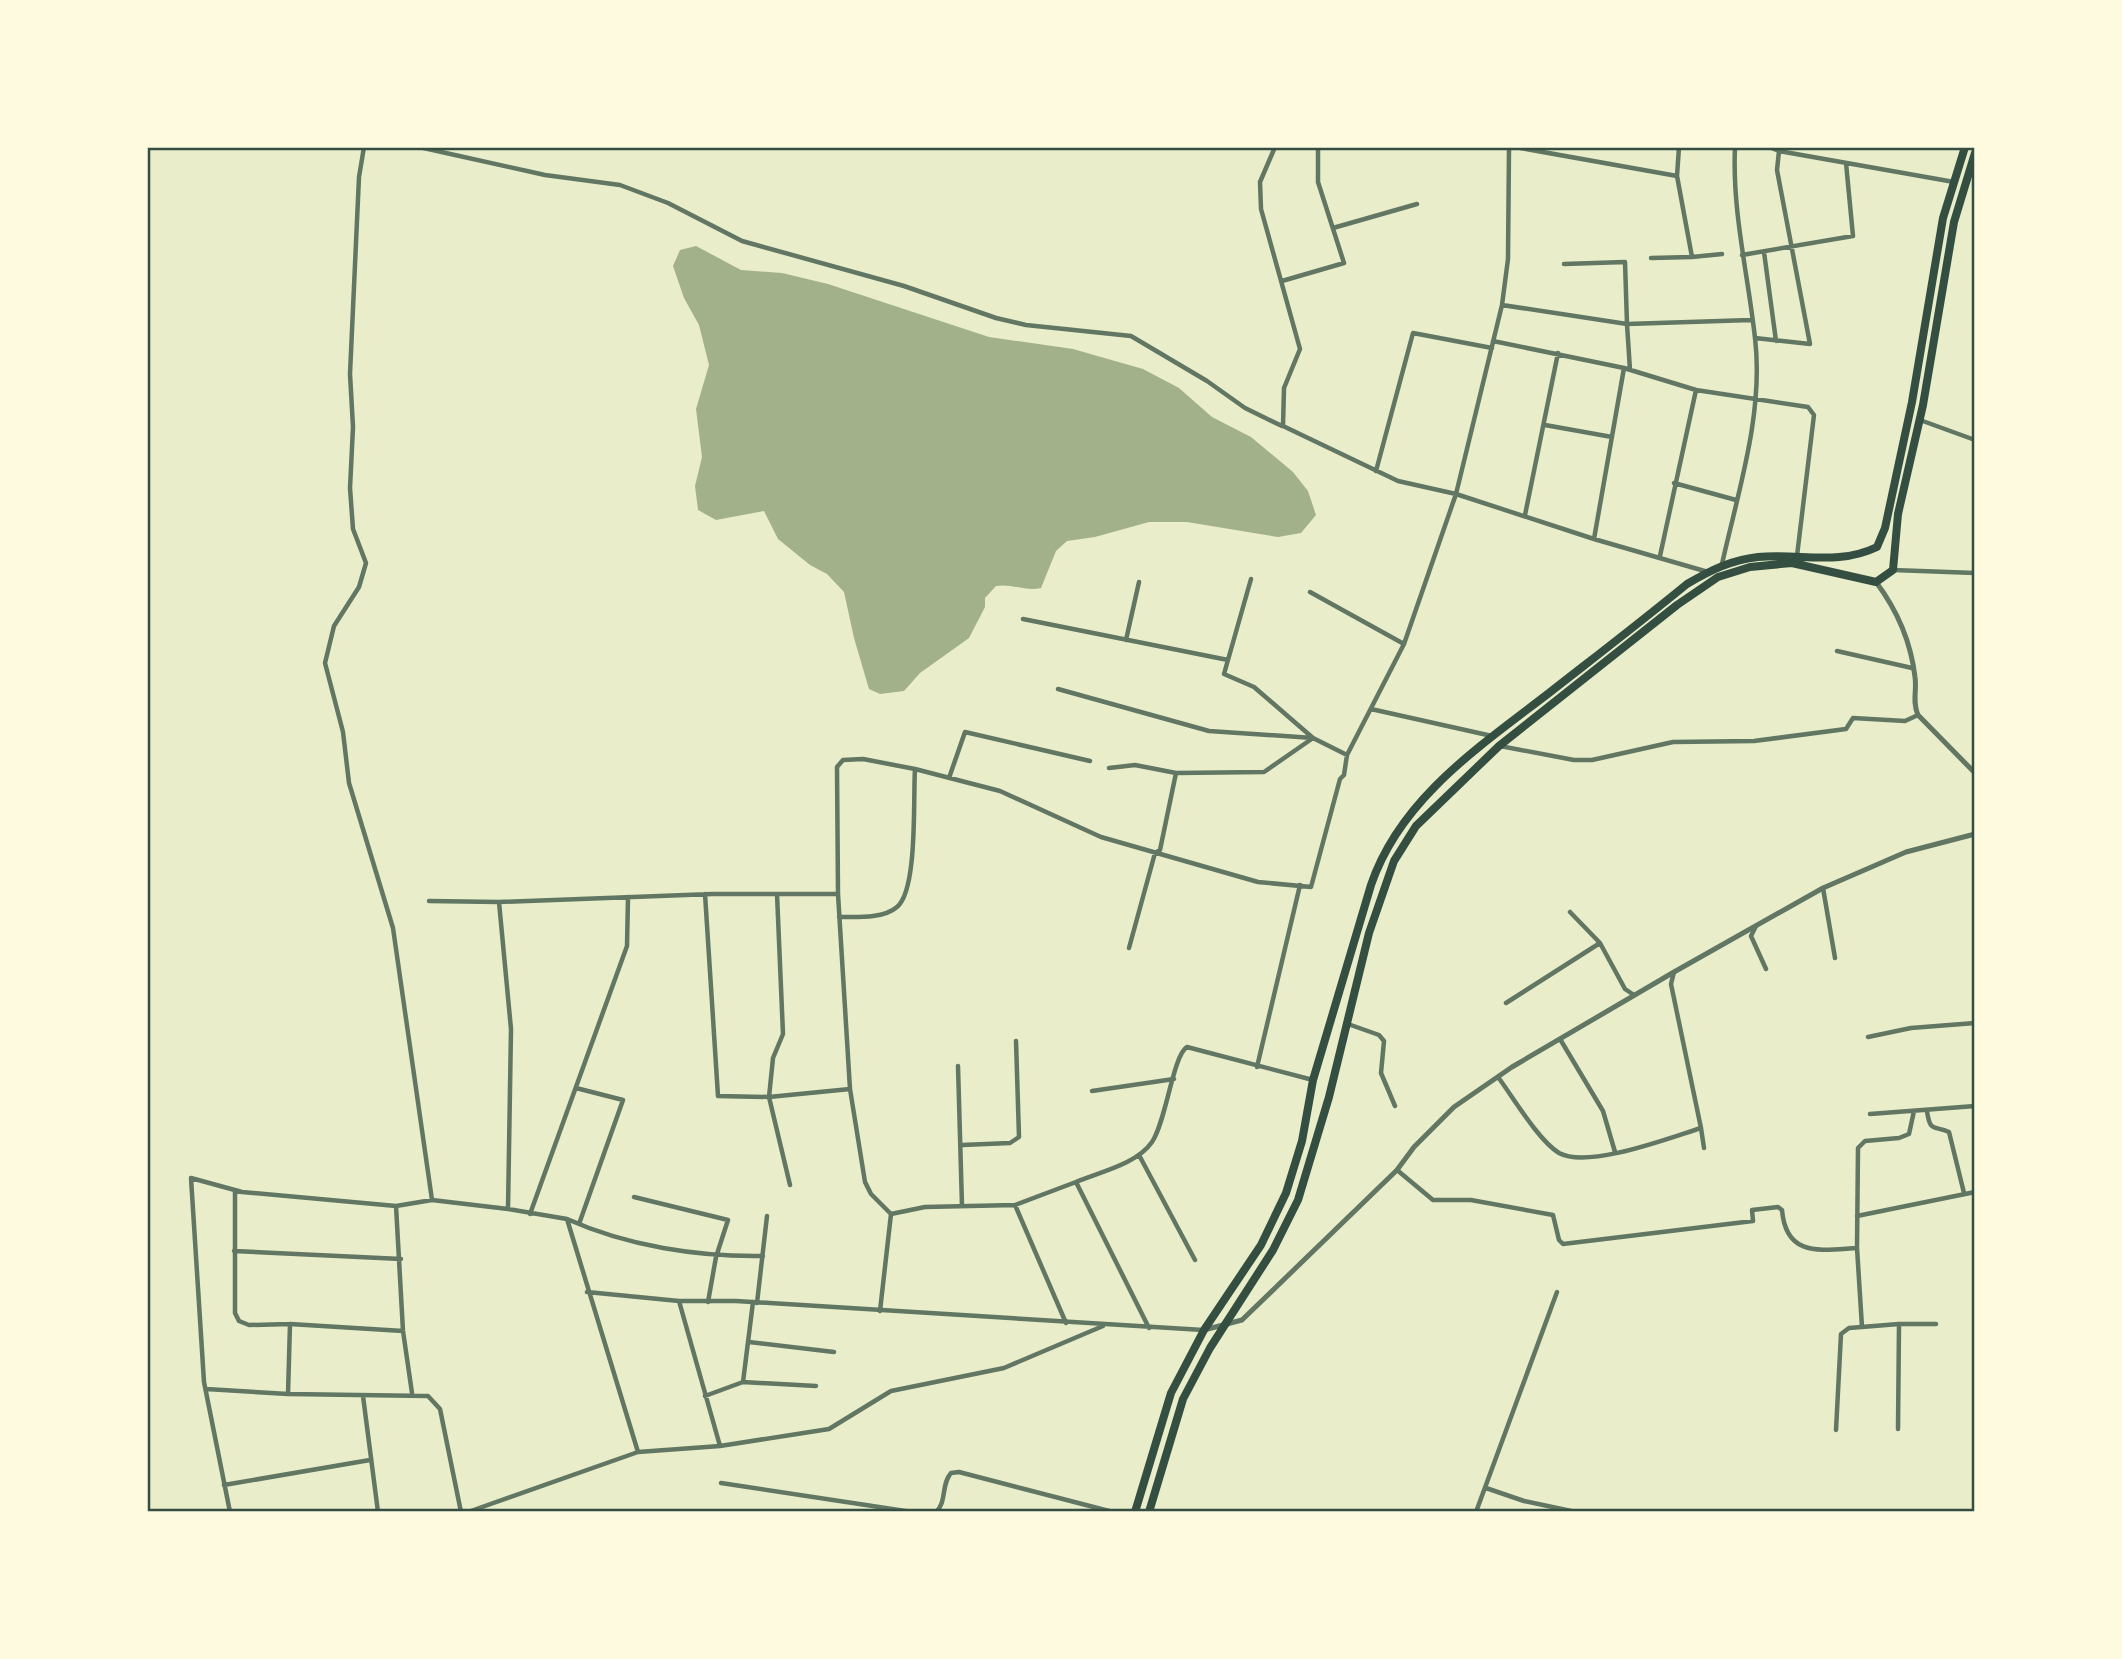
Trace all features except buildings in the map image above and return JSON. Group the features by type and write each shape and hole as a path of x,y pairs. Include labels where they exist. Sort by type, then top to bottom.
{"highway":[{"path":"1135,1512 1171,1393 1204,1330 1261,1245 1286,1193 1302,1141 1313,1080 1381,854 1426,794 1493,736 1687,584 1722,564 1759,557 1822,560 1861,555 1877,547 1885,527 1912,402 1943,218 1965,147"},
{"path":"1149,1512 1183,1399 1224,1327 1273,1250 1298,1200 1370,933 1394,862 1416,826 1499,746 1677,605 1731,571 1792,563 1876,582 1893,570 1898,514 1919,420 1954,222 1972,171 1975,153"}],"street":[{"path":"364,147 359,177 351,374 353,426 350,488 353,529 366,563 359,587 334,626 326,663 343,732 349,783 393,928 432,1200"},
{"path":"419,147 545,175 620,185 668,203 742,241 904,286 996,318 1026,325 1131,336 1198,375 1245,408 1398,481 1456,494 1594,539 1708,572"},
{"path":"1275,147 1260,182 1261,209 1300,349 1283,388 1283,426"},
{"path":"1282,281 1345,263 1318,182 1318,147"},
{"path":"891,1214 871,1194 865,1182 849,1089 838,894 837,767 843,760 863,759 915,769 1000,791 1095,835 1155,853 1258,882 1311,887 1340,779 1345,772 1347,755 1404,644 1456,494 1502,305 1508,259 1509,147"},
{"path":"1515,147 1677,176"},
{"path":"1679,147 1677,176 1692,257"},
{"path":"1722,564 1756,401 1755,338 1733,184 1735,147"},
{"path":"1769,147 1954,182"},
{"path":"1755,338 1810,344 1777,170 1779,151"},
{"path":"1742,255 1853,236 1846,163"},
{"path":"1333,228 1417,204"},
{"path":"1764,251 1776,341"},
{"path":"1651,258 1722,254"},
{"path":"1564,264 1625,262 1627,369 1594,539"},
{"path":"1502,305 1626,324 1751,320"},
{"path":"1376,471 1413,332 1492,348"},
{"path":"1493,341 1627,369 1696,390 1808,407 1814,415 1797,557"},
{"path":"1525,515 1558,353"},
{"path":"1660,556 1696,390"},
{"path":"1919,420 1975,440"},
{"path":"1545,425 1612,438"},
{"path":"1674,483 1736,500"},
{"path":"1893,570 1975,573"},
{"path":"1251,579 1224,674 1254,687 1313,738 1347,755"},
{"path":"1126,640 1139,582"},
{"path":"1876,582 1892,604 1903,630 1915,677 1914,705 1918,715 1975,773"},
{"path":"1310,592 1404,644"},
{"path":"1023,619 1228,660"},
{"path":"1837,651 1912,668"},
{"path":"1058,689 1209,731 1313,738"},
{"path":"1371,709 1493,736"},
{"path":"1499,746 1574,761 1592,760 1673,742 1785,738 1846,729 1853,718 1905,721 1918,715"},
{"path":"949,778 965,732 1090,761"},
{"path":"1109,768 1135,765 1176,773 1264,772 1313,738"},
{"path":"839,917 884,913 897,908 904,899 911,870 915,769"},
{"path":"1129,948 1155,853 1160,850 1176,773"},
{"path":"587,1292 679,1301 755,1303 1103,1326 1204,1330 1224,1327 1242,1320 1396,1170 1414,1147 1454,1107 1497,1077 1674,971 1823,888 1906,852 1975,834"},
{"path":"1256,1067 1300,885"},
{"path":"1823,888 1835,958"},
{"path":"429,901 499,902 705,894 838,894"},
{"path":"705,894 718,1096 769,1097 849,1089"},
{"path":"772,894 777,894 783,1034 773,1058 769,1097 790,1185"},
{"path":"530,1214 627,946 628,897"},
{"path":"499,902 511,1029 508,1209"},
{"path":"1570,912 1600,943 1625,989 1634,995"},
{"path":"1757,925 1751,936 1766,969"},
{"path":"1506,1003 1600,943"},
{"path":"1674,971 1671,984 1704,1148"},
{"path":"1868,1037 1912,1028 1975,1023"},
{"path":"1347,1024 1379,1035 1384,1041 1381,1073 1395,1106"},
{"path":"1560,1039 1603,1111 1615,1152"},
{"path":"962,1145 1010,1143 1018,1137 1016,1041"},
{"path":"891,1214 925,1207 1015,1205 1139,1155 1152,1143 1159,1130 1178,1057 1186,1047 1313,1080"},
{"path":"958,1066 962,1206"},
{"path":"1497,1077 1559,1152 1576,1158 1615,1152 1701,1128"},
{"path":"1092,1091 1174,1079"},
{"path":"576,1088 623,1100 579,1224"},
{"path":"1870,1114 1975,1107"},
{"path":"1863,1327 1857,1248 1860,1144 1909,1134 1914,1111"},
{"path":"1927,1111 1929,1123 1935,1129 1950,1132 1964,1193"},
{"path":"1139,1155 1195,1260"},
{"path":"1396,1170 1433,1200 1471,1200 1553,1215 1559,1240 1563,1244 1753,1221 1752,1210 1778,1207 1782,1210 1787,1235 1797,1244 1816,1251 1857,1248"},
{"path":"230,1512 206,1389 191,1178 235,1190 396,1206 432,1200 508,1209 567,1219 629,1239 716,1257 763,1256"},
{"path":"1076,1182 1149,1328"},
{"path":"235,1190 235,1313 239,1321 249,1325 290,1324 403,1332"},
{"path":"1857,1216 1975,1192"},
{"path":"634,1197 728,1220 716,1257 708,1302"},
{"path":"1015,1205 1066,1323"},
{"path":"396,1206 403,1332 412,1394"},
{"path":"880,1311 891,1214"},
{"path":"743,1382 767,1216"},
{"path":"567,1219 587,1292 638,1452"},
{"path":"234,1251 401,1259"},
{"path":"1476,1512 1557,1292"},
{"path":"679,1301 720,1446"},
{"path":"288,1394 290,1324"},
{"path":"1836,1430 1840,1334 1849,1328 1936,1324"},
{"path":"1898,1429 1899,1325"},
{"path":"468,1512 638,1452 720,1446 829,1429 891,1391 1004,1368 1103,1326"},
{"path":"749,1342 834,1352"},
{"path":"705,1396 743,1382 816,1387"},
{"path":"206,1389 288,1394 428,1395 440,1409 461,1512"},
{"path":"363,1396 378,1512"},
{"path":"224,1485 370,1460"},
{"path":"936,1512 942,1505 946,1478 951,1473 959,1472 1113,1512"},
{"path":"720,1483 912,1512"},
{"path":"1486,1488 1524,1501 1576,1512"}],"shaded area":[{"path":"696,246 741,270 782,273 828,284 989,337 1073,349 1143,369 1179,388 1212,417 1251,437 1293,472 1308,491 1316,515 1301,533 1278,537 1187,522 1149,522 1095,537 1067,541 1056,551 1041,588 996,586 985,598 985,607 969,638 920,673 904,691 880,694 869,689 844,592 827,574 810,565 778,539 764,511 716,520 698,510 695,486 702,457 696,409 709,365 699,325 684,298 673,266 680,250"}]}
